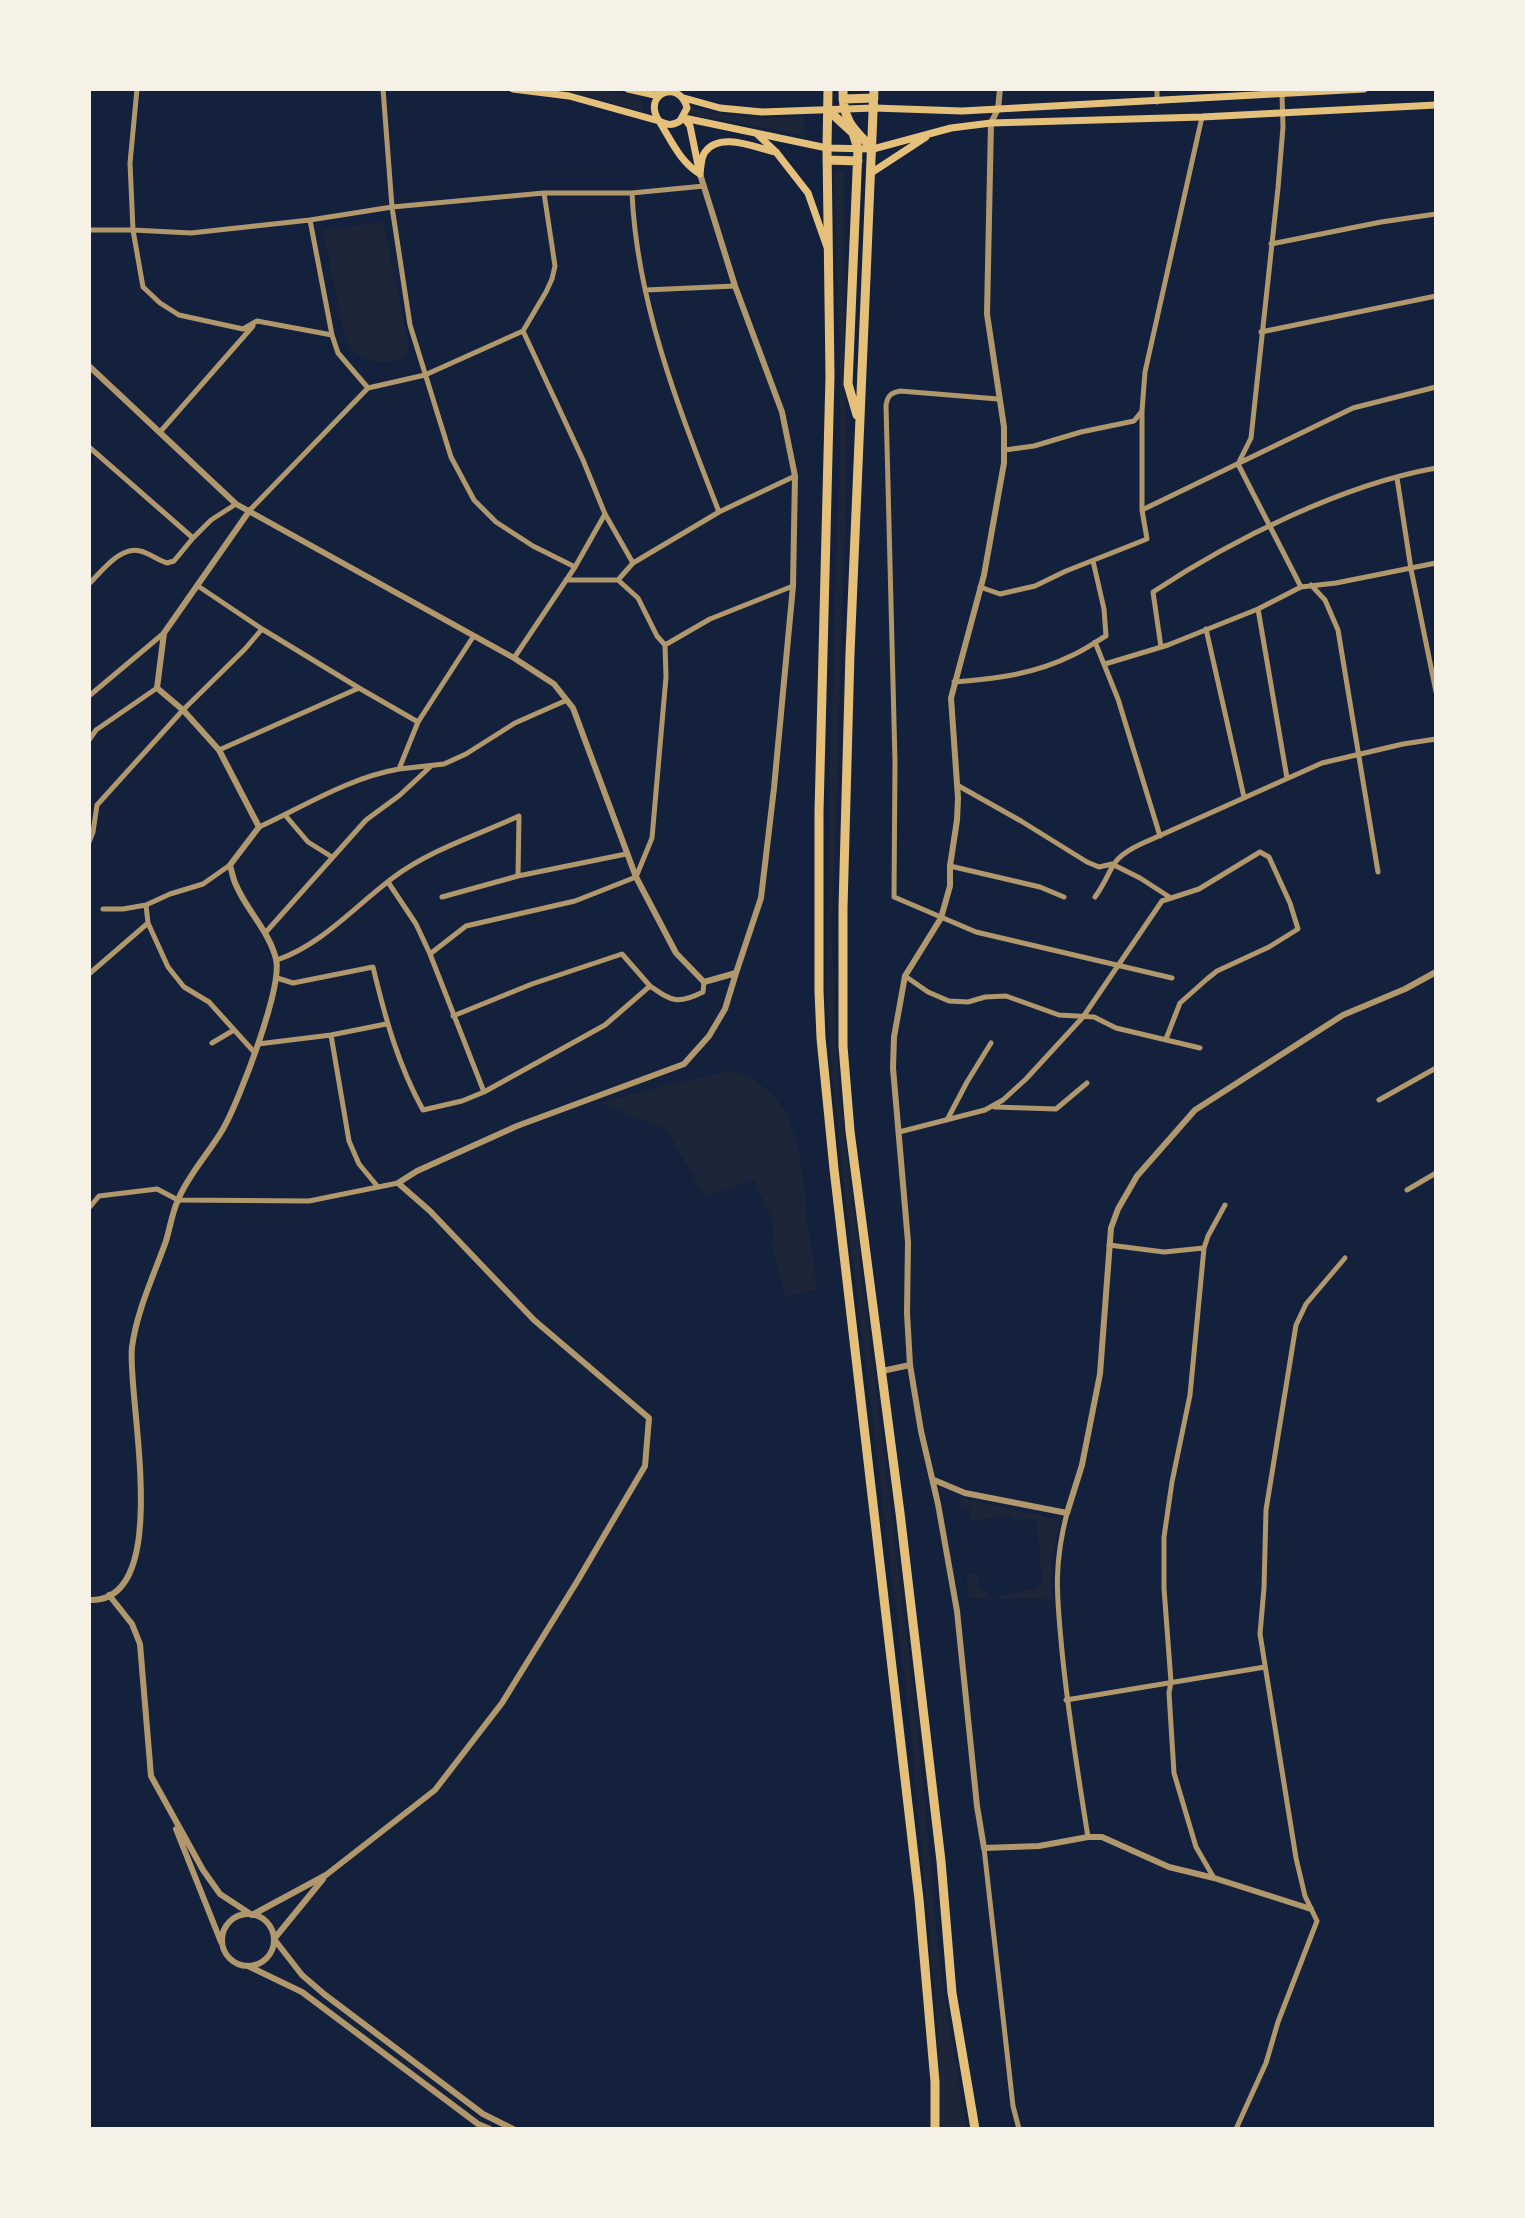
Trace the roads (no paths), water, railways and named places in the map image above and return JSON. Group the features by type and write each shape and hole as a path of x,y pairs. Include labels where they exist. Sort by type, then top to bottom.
{"highway":[{"path":"828,89 829,484 819,812 821,1038 919,1899 935,2082 935,2129"},
{"path":"873,149 849,124 843,99 874,99 873,149 859,423 845,818 842,1046 850,1131 941,1861 953,1993 975,2129"},
{"path":"828,110 853,133 858,149 848,384 859,423"},
{"path":"827,160 858,161"}],"main road":[{"path":"513,89 569,96 670,125 684,118 827,148 858,149 873,149 934,132 991,123 1202,117 1436,105"},
{"path":"628,89 664,93 674,91 684,98 720,108 762,112 828,110 843,99"},
{"path":"874,99 962,111 1364,89"},
{"path":"658,92 654,111 659,121 679,154 690,168 700,174"},
{"path":"684,98 687,108 684,118"},
{"path":"684,118 690,127 700,174"},
{"path":"871,173 934,132"},
{"path":"757,134 776,152 808,193 828,252"},
{"path":"700,174 704,154 714,145 731,141 776,152"}],"street":[{"path":"137,89 130,163 133,230 143,287 178,315 243,330 257,321 332,335"},
{"path":"383,89 392,207 410,325 451,457 474,500 496,522 533,546 575,567"},
{"path":"1000,89 998,109 991,123 987,314 1005,450 992,535 951,698 957,820 950,866 950,886 941,918 905,976 894,1037 893,1068 909,1265 907,1313 910,1365 957,1611 976,1807 984,1848 1013,2106 1019,2129"},
{"path":"1157,89 1157,102"},
{"path":"1238,464 1251,438 1278,188 1282,94"},
{"path":"980,587 1000,594 1035,586 1147,540 1142,510 1142,411 1145,372 1202,117"},
{"path":"89,1208 99,1196 157,1189 178,1200 309,1201 398,1183 417,1171 517,1126 684,1064 709,1037 725,1009 761,898 793,586 794,476 782,412 734,286 700,174"},
{"path":"89,230 191,233 310,220 392,207 544,194 632,193 704,186"},
{"path":"632,193 634,228 658,341 719,512"},
{"path":"89,696 164,633 250,510 368,388 425,375 523,331 546,292 555,266 544,194"},
{"path":"1271,244 1436,214"},
{"path":"310,220 332,335 338,353 368,388"},
{"path":"646,290 734,286"},
{"path":"1261,332 1436,296"},
{"path":"160,432 257,321"},
{"path":"523,331 605,514 633,563"},
{"path":"90,368 236,504 514,658 554,684 573,708 636,877 677,953 704,982 703,992 687,1001 669,999 650,986 622,954 532,984 453,1016"},
{"path":"1142,510 1353,408 1436,387"},
{"path":"998,399 900,391 887,397 895,762 894,897 976,932 1172,978"},
{"path":"1005,450 1034,446 1133,421 1142,411"},
{"path":"89,447 193,538"},
{"path":"89,458 95,453"},
{"path":"1238,464 1301,587"},
{"path":"1161,647 1153,592 1197,563 1311,507 1436,468"},
{"path":"618,580 633,563 719,512 794,476"},
{"path":"1397,478 1411,569 1436,692"},
{"path":"89,584 110,562 126,551 139,550 167,563 174,561 211,520 236,504"},
{"path":"514,658 575,567 605,514"},
{"path":"954,682 1006,678 1036,670 1073,655 1107,636 1093,561"},
{"path":"1105,664 1161,647 1258,609 1301,587 1436,563"},
{"path":"430,954 466,926 575,901 636,877 652,838 666,677 665,645 657,636 638,598 618,580 566,580"},
{"path":"198,586 262,629 418,722"},
{"path":"665,645 710,618 793,586"},
{"path":"1311,586 1325,600 1338,630 1378,872"},
{"path":"1258,609 1287,778"},
{"path":"89,842 97,805 183,710 262,629"},
{"path":"1206,629 1244,797"},
{"path":"89,740 96,730 157,688 164,633"},
{"path":"399,769 418,722 473,637"},
{"path":"1095,642 1118,699 1160,836"},
{"path":"157,688 183,710 219,750 259,827"},
{"path":"219,750 359,688"},
{"path":"103,909 146,905 203,884 230,865 259,827 337,788 380,772 444,764 466,754 515,723 567,699"},
{"path":"1094,897 1120,855 1244,797 1322,763 1436,739"},
{"path":"266,932 366,820 400,795 430,767"},
{"path":"957,785 1087,862 1099,867 1112,864 1171,898"},
{"path":"285,815 308,842 332,857"},
{"path":"277,960 292,955 326,933 388,882 425,859 519,816 519,876"},
{"path":"995,1107 1026,1079 1083,1017 1162,901 1199,889 1261,852 1269,857 1290,903 1298,929 1206,979 1180,1003 1166,1039"},
{"path":"442,897 519,876 626,854"},
{"path":"89,1600 117,1592 132,1570 142,1514 140,1440 132,1377 132,1347 142,1309 178,1200 224,1127 255,1053 277,978 277,960 266,932 236,886 230,865"},
{"path":"950,866 1040,887 1064,897"},
{"path":"388,882 416,924 430,954 484,1092"},
{"path":"146,905 148,923 168,967 184,987 209,1002 255,1053"},
{"path":"89,974 148,923"},
{"path":"277,978 293,983 373,967 386,1024 400,1061 424,1110 462,1101 484,1092 606,1025 650,986"},
{"path":"1088,1837 1066,1700 1056,1578 1060,1543 1083,1465 1102,1364 1109,1245 1118,1209 1144,1168 1195,1110 1343,1015 1405,989 1436,972"},
{"path":"704,982 736,973"},
{"path":"905,976 939,998 968,1002 985,997 1006,996 1059,1015 1094,1017 1116,1028 1200,1048"},
{"path":"258,1044 331,1035 386,1024"},
{"path":"212,1043 234,1030"},
{"path":"331,1035 349,1141 359,1164 378,1187"},
{"path":"947,1120 991,1044"},
{"path":"1380,1100 1436,1068"},
{"path":"899,1132 995,1107 1056,1109 1087,1083"},
{"path":"1407,1190 1436,1173"},
{"path":"223,1947 224,1931 235,1918 252,1915 326,1875 435,1790 502,1703 645,1466 649,1418 534,1320 430,1211 398,1183"},
{"path":"1214,1878 1196,1847 1174,1773 1164,1588 1164,1537 1190,1395 1204,1248 1225,1205"},
{"path":"1109,1245 1164,1252 1204,1248"},
{"path":"1236,2129 1266,2063 1278,2022 1317,1922 1305,1896 1296,1858 1260,1634 1266,1510 1294,1333 1306,1304 1345,1258"},
{"path":"882,1371 910,1365"},
{"path":"934,1480 965,1493 1067,1513"},
{"path":"109,1595 132,1624 140,1644 150,1776 203,1870 220,1894 267,1923 274,1939 302,1975 324,1994 483,2114 513,2129"},
{"path":"1066,1700 1265,1667"},
{"path":"166,1804 223,1947 232,1961 302,1992 478,2124 490,2129"},
{"path":"984,1848 1039,1846 1102,1837 1169,1867 1214,1878 1311,1909"},
{"path":"248,1966 263,1961 269,1955 274,1939 326,1875"}]}
